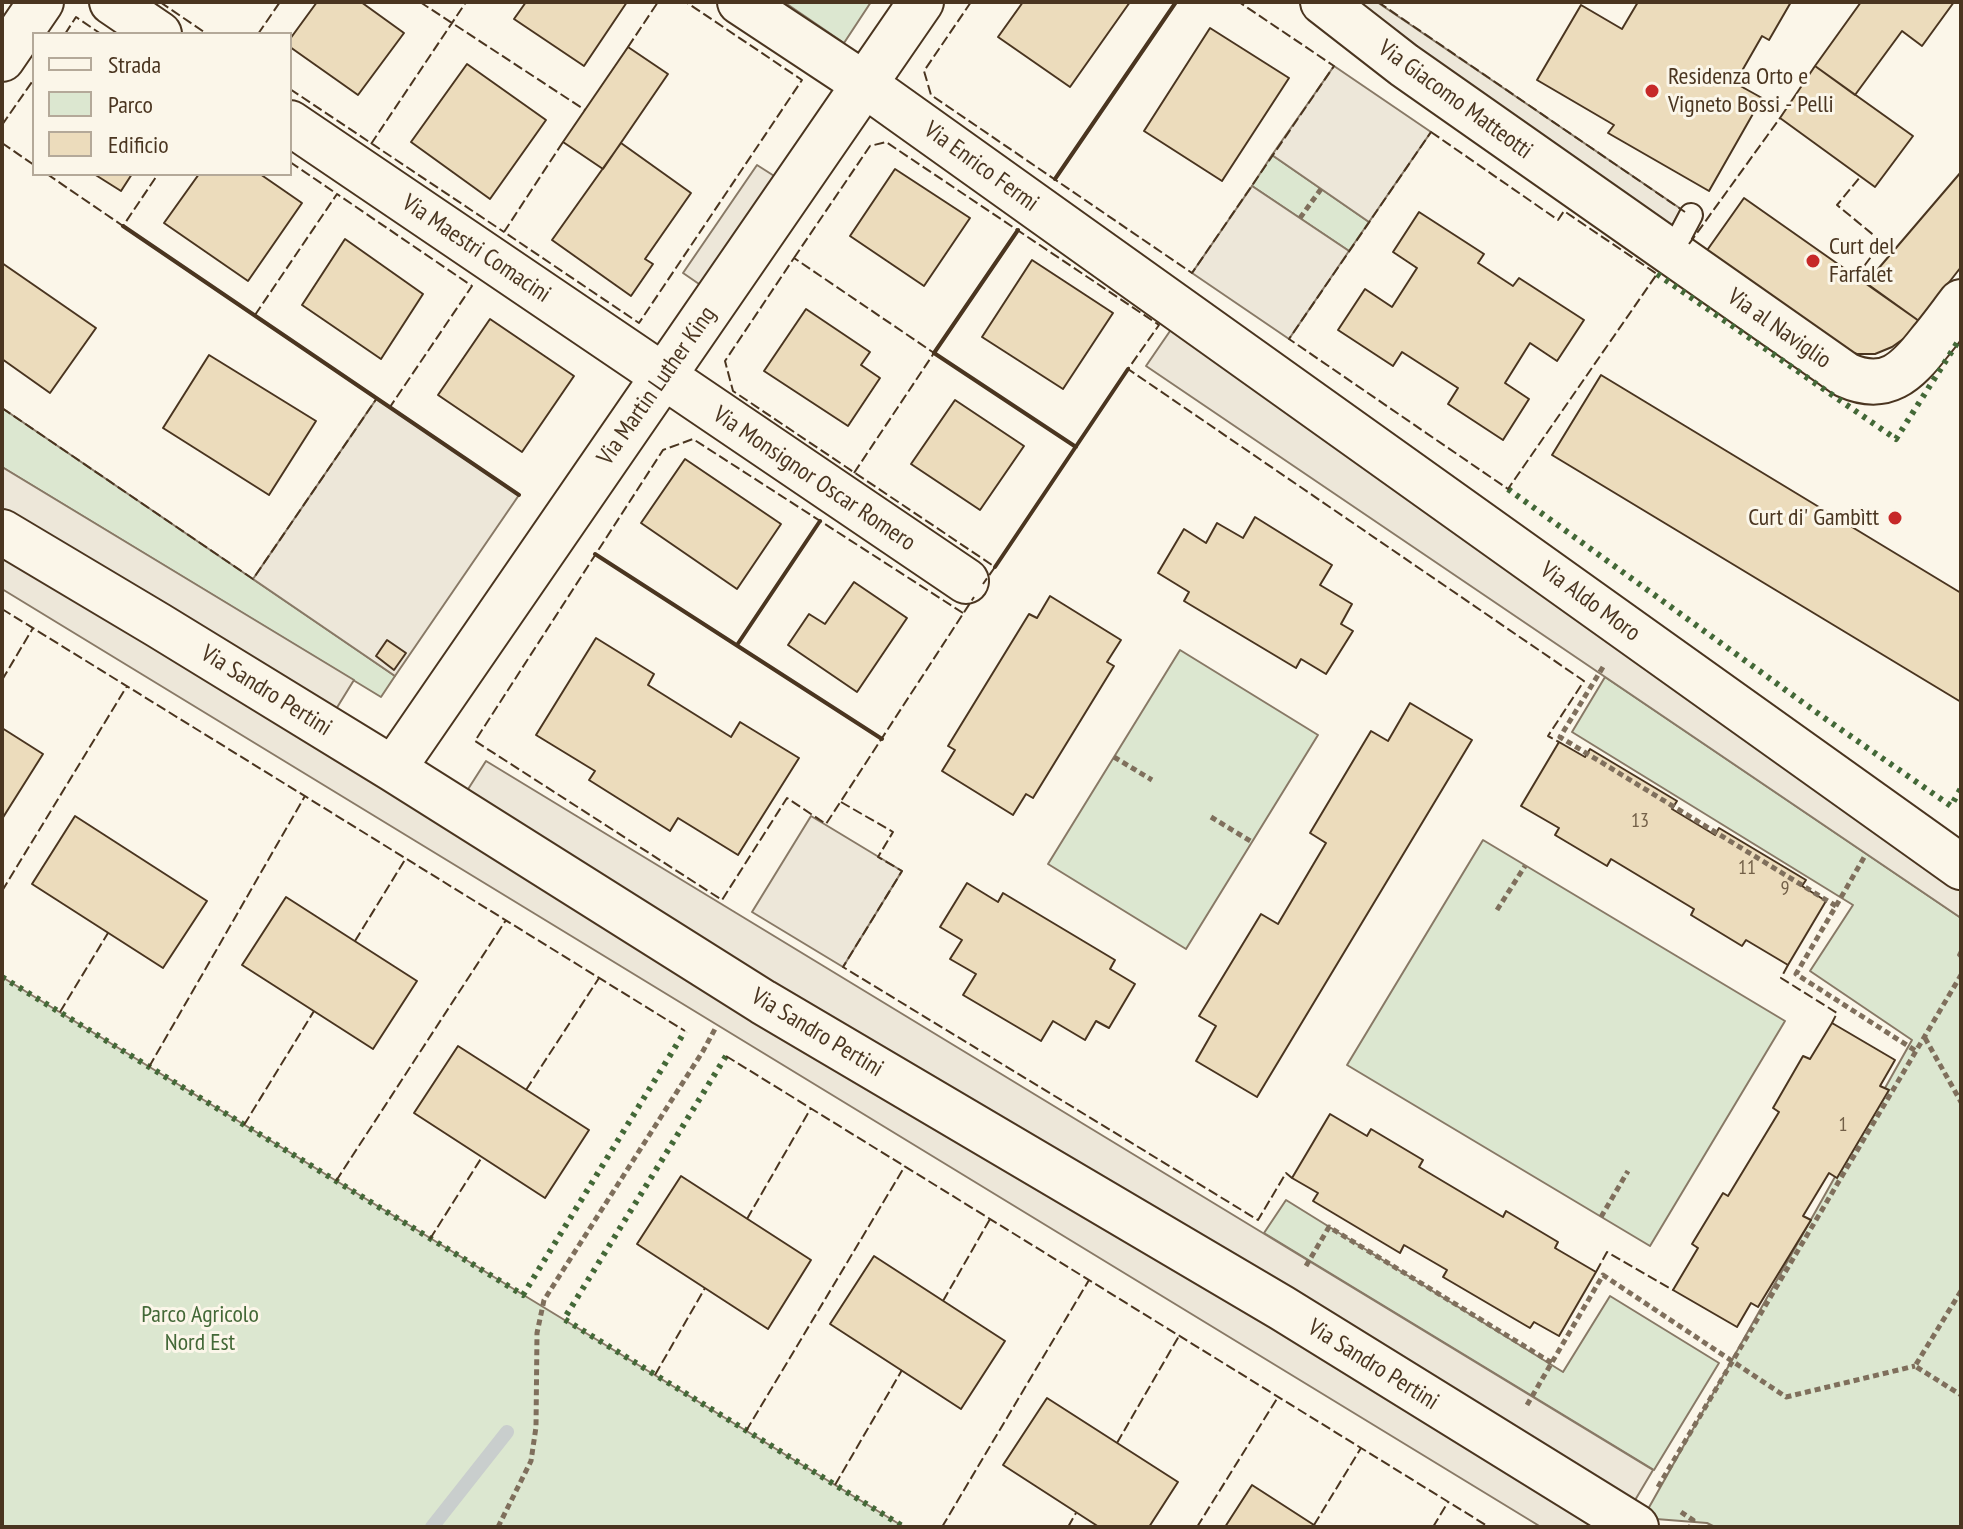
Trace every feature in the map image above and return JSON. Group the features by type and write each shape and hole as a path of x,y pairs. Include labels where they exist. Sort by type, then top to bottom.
{"street":[{"path":"2,59 41,2"},
{"path":"112,2 156,32"},
{"name":"Via Enrico Fermi","path":"740,2 864,84 1220,337"},
{"name":"Via Martin Luther King","path":"393,769 921,2"},
{"name":"Via Giacomo Matteotti","path":"1323,2 1404,65 1589,195"},
{"name":"Via Maestri Comacini","path":"292,124 663,376"},
{"name":"Via al Naviglio","path":"1589,195 1681,234 1846,375 1864,381 1890,379 1906,371 1961,302"},
{"name":"Via Aldo Moro","path":"1220,337 1961,867"},
{"name":"Via Monsignor Oscar Romero","path":"663,376 966,581"},
{"name":"Via Sandro Pertini","path":"2,532 393,769 738,986 1282,1308 1504,1445 1644,1511"}],"path":[{"path":"1300,218 1321,189"},
{"path":"1627,629 1560,737 1836,906"},
{"path":"1114,757 1152,780"},
{"path":"1888,815 1796,974 1916,1051"},
{"path":"1211,817 1252,842"},
{"path":"1497,910 1525,866"},
{"path":"1644,1511 1961,975"},
{"path":"498,1527 531,1461 536,1427 537,1333 544,1300 703,1051 738,986"},
{"path":"1925,1037 1961,1102"},
{"path":"1601,1217 1628,1171"},
{"path":"1282,1308 1329,1227 1552,1363"},
{"path":"1504,1445 1603,1275 1786,1397 1915,1366 1961,1291"},
{"path":"1915,1366 1961,1395"},
{"path":"1680,1512 1693,1520 1690,1527"}],"green space":[{"path":"784,2 871,2 844,43"},
{"path":"1272,155 1369,222 1349,251 1252,186"},
{"path":"2,408 395,676 381,697 2,467"},
{"path":"1180,650 1318,735 1186,949 1048,864"},
{"path":"1605,677 1961,918 1961,949 1958,955 1961,958 1961,1527 1715,1527 1707,1523 1643,1518 1912,1040 1810,971 1853,905 1572,732"},
{"path":"1483,840 1785,1021 1650,1246 1347,1065"},
{"name":"Parco Agricolo Nord Est","path":"2,977 904,1527 2,1527"},
{"path":"1286,1200 1563,1372 1610,1296 1719,1363 1654,1470 1264,1233"}],"shaded area":[{"path":"1365,2 1377,2 1681,209 1661,246 1346,20"},
{"path":"1334,66 1431,132 1369,222 1272,155"},
{"path":"757,165 793,188 718,297 683,273"},
{"path":"1252,186 1349,251 1289,339 1192,273"},
{"path":"1181,315 1961,842 1961,918 1146,366"},
{"path":"377,398 519,495 395,676 253,579"},
{"path":"2,467 354,680 325,727 456,808 486,761 1653,1470 1619,1527 1541,1527 2,589"},
{"path":"811,816 902,871 843,967 752,912"}],"building":[{"path":"317,2 361,2 404,33 358,95 292,48 292,36"},
{"path":"526,2 627,2 584,66 514,19"},
{"path":"1023,2 1130,2 1070,87 998,37"},
{"name":"Residenza Orto e Vigneto Bossi - Pelli","path":"1638,2 1791,2 1769,40 1762,36 1735,83 1762,98 1709,191 1608,133 1614,125 1537,80 1581,5 1622,29"},
{"path":"1861,2 1954,2 1922,46 1902,31 1855,95 1815,66"},
{"path":"1210,28 1289,78 1222,181 1144,131"},
{"path":"628,47 668,74 603,169 563,142"},
{"path":"467,64 546,120 490,199 411,142"},
{"path":"1815,66 1913,136 1875,187 1780,118"},
{"path":"621,143 691,193 645,259 653,264 631,296 552,240"},
{"path":"895,169 970,218 924,286 850,236"},
{"path":"1961,172 1961,267 1919,321 1866,283"},
{"path":"97,176 131,176 121,191"},
{"path":"198,176 263,176 302,203 248,281 164,223"},
{"path":"1744,198 1919,321 1906,337 1892,347 1875,354 1857,354 1703,256"},
{"path":"1419,212 1484,254 1478,263 1513,286 1519,278 1584,320 1557,361 1530,343 1505,383 1529,399 1503,440 1448,404 1458,388 1402,352 1393,366 1338,330 1365,289 1392,307 1417,268 1393,252"},
{"path":"345,239 423,294 381,359 302,305"},
{"path":"1032,260 1113,313 1063,389 982,337"},
{"path":"2,263 96,328 50,393 2,359"},
{"path":"806,309 870,352 861,365 880,378 848,426 764,371"},
{"path":"490,319 574,376 522,452 438,395"},
{"path":"209,355 316,421 269,495 163,428"},
{"path":"1601,375 1961,593 1961,702 1552,455"},
{"path":"955,400 1024,446 980,510 911,464"},
{"path":"685,459 781,524 737,589 641,523"},
{"path":"1255,517 1332,565 1320,585 1352,604 1341,624 1353,631 1326,674 1301,659 1296,668 1184,601 1189,592 1158,573 1184,529 1206,543 1217,523 1243,538"},
{"path":"854,582 907,618 857,692 788,645 809,614 825,624"},
{"path":"1050,596 1121,640 1107,662 1114,666 1033,798 1026,794 1013,815 942,771 955,750 948,746 1029,614 1037,618"},
{"path":"596,638 654,674 648,685 731,737 740,722 799,758 738,855 678,818 670,831 589,780 595,771 536,735"},
{"path":"387,640 406,653 394,670 376,656"},
{"path":"1410,703 1472,740 1257,1097 1196,1061 1216,1026 1199,1016 1261,914 1278,924 1326,843 1310,833 1371,731 1388,741"},
{"path":"2,728 43,754 2,819"},
{"path":"1559,742 1585,757 1590,749 1677,801 1672,809 1715,835 1719,828 1806,880 1802,886 1826,901 1788,965 1746,940 1742,946 1691,915 1694,909 1611,859 1607,866 1555,835 1559,828 1521,806"},
{"path":"75,816 207,901 163,968 32,884"},
{"path":"967,883 998,902 1003,893 1115,960 1110,969 1135,984 1109,1028 1096,1021 1085,1040 1053,1021 1041,1041 963,995 976,974 950,959 962,940 940,927"},
{"path":"286,897 417,981 373,1049 242,965"},
{"path":"1832,1023 1895,1060 1880,1086 1889,1090 1837,1178 1829,1173 1803,1216 1811,1220 1758,1307 1751,1303 1737,1327 1673,1290 1698,1248 1692,1244 1723,1193 1728,1196 1779,1112 1773,1108 1803,1056 1810,1059"},
{"path":"458,1046 589,1130 545,1198 414,1113"},
{"path":"1330,1114 1367,1136 1371,1129 1423,1160 1419,1167 1503,1217 1506,1211 1558,1242 1555,1248 1596,1272 1559,1336 1534,1322 1530,1328 1443,1277 1447,1270 1404,1245 1400,1253 1313,1201 1318,1193 1292,1178"},
{"path":"681,1176 811,1260 768,1329 637,1244"},
{"path":"874,1256 1005,1341 961,1409 830,1324"},
{"path":"1047,1398 1178,1482 1149,1527 1099,1527 1003,1465"},
{"path":"1252,1485 1314,1525 1317,1527 1225,1527"}],"waterway":[{"path":"432,1527 507,1432"}],"hedge":[{"path":"1657,274 1896,439 1959,340"},
{"path":"1508,489 1951,806 1961,788"},
{"path":"2,977 523,1295 685,1031"},
{"path":"726,1056 564,1319 904,1527"}],"fence":[{"path":"160,2 204,32"},
{"path":"259,32 280,2"},
{"path":"420,2 585,110"},
{"path":"371,144 466,2"},
{"path":"628,47 658,2"},
{"path":"563,142 504,232 639,323 802,80 686,2"},
{"path":"971,2 924,71 931,95 1192,273 1334,66 1239,2"},
{"path":"1378,2 1685,212"},
{"path":"66,32 76,17 98,32"},
{"path":"2,125 32,82"},
{"path":"292,90 504,232"},
{"path":"1689,244 1780,118"},
{"path":"1431,132 1558,220 1564,211 1657,274 1508,489 1289,339 1431,132"},
{"path":"794,258 870,146 886,142 1159,325 1128,369 1584,681 1548,736 1559,742"},
{"path":"2,143 32,164"},
{"path":"292,163 337,194"},
{"path":"50,176 123,226 157,176"},
{"path":"1856,277 1882,242 1837,205 1861,176"},
{"path":"255,315 337,194 472,286 390,407"},
{"path":"854,473 934,353 794,258 725,361 733,391 995,567 983,584"},
{"path":"2,408 253,579 377,398"},
{"path":"963,613 693,439 663,450 475,741 722,900 787,798 826,824 974,597"},
{"path":"2,609 685,1031"},
{"path":"2,680 33,628"},
{"path":"2,891 127,686"},
{"path":"149,1067 305,796"},
{"path":"841,802 893,832 878,857 902,871 843,967 1258,1220 1286,1173 1292,1178"},
{"path":"355,941 406,858"},
{"path":"336,1181 506,920"},
{"path":"60,1012 108,933"},
{"path":"1788,965 1781,978 1837,1013 1832,1023"},
{"path":"526,1090 599,978"},
{"path":"244,1125 314,1011"},
{"path":"726,1056 1489,1527"},
{"path":"747,1219 811,1108"},
{"path":"430,1239 482,1157"},
{"path":"746,1431 905,1166"},
{"path":"943,1301 990,1219"},
{"path":"1596,1272 1607,1252 1673,1290"},
{"path":"942,1527 1089,1280"},
{"path":"655,1375 705,1288"},
{"path":"1117,1443 1179,1336"},
{"path":"835,1485 902,1370"},
{"path":"1197,1527 1278,1397"},
{"path":"1314,1525 1361,1448"},
{"path":"1433,1527 1448,1502"},
{"path":"1068,1527 1076,1513"}],"wall":[{"path":"1055,179 1176,2"},
{"path":"123,226 519,495"},
{"path":"1018,230 934,353 1076,447"},
{"path":"995,567 1128,369"},
{"path":"737,645 820,521"},
{"path":"595,554 882,739"}],"place":[{"name":"Residenza Orto e Vigneto Bossi - Pelli","path":"1652,91"},
{"name":"Curt del Farfalet","path":"1813,261"},
{"name":"Curt di' Gambìtt","path":"1895,518"}]}
